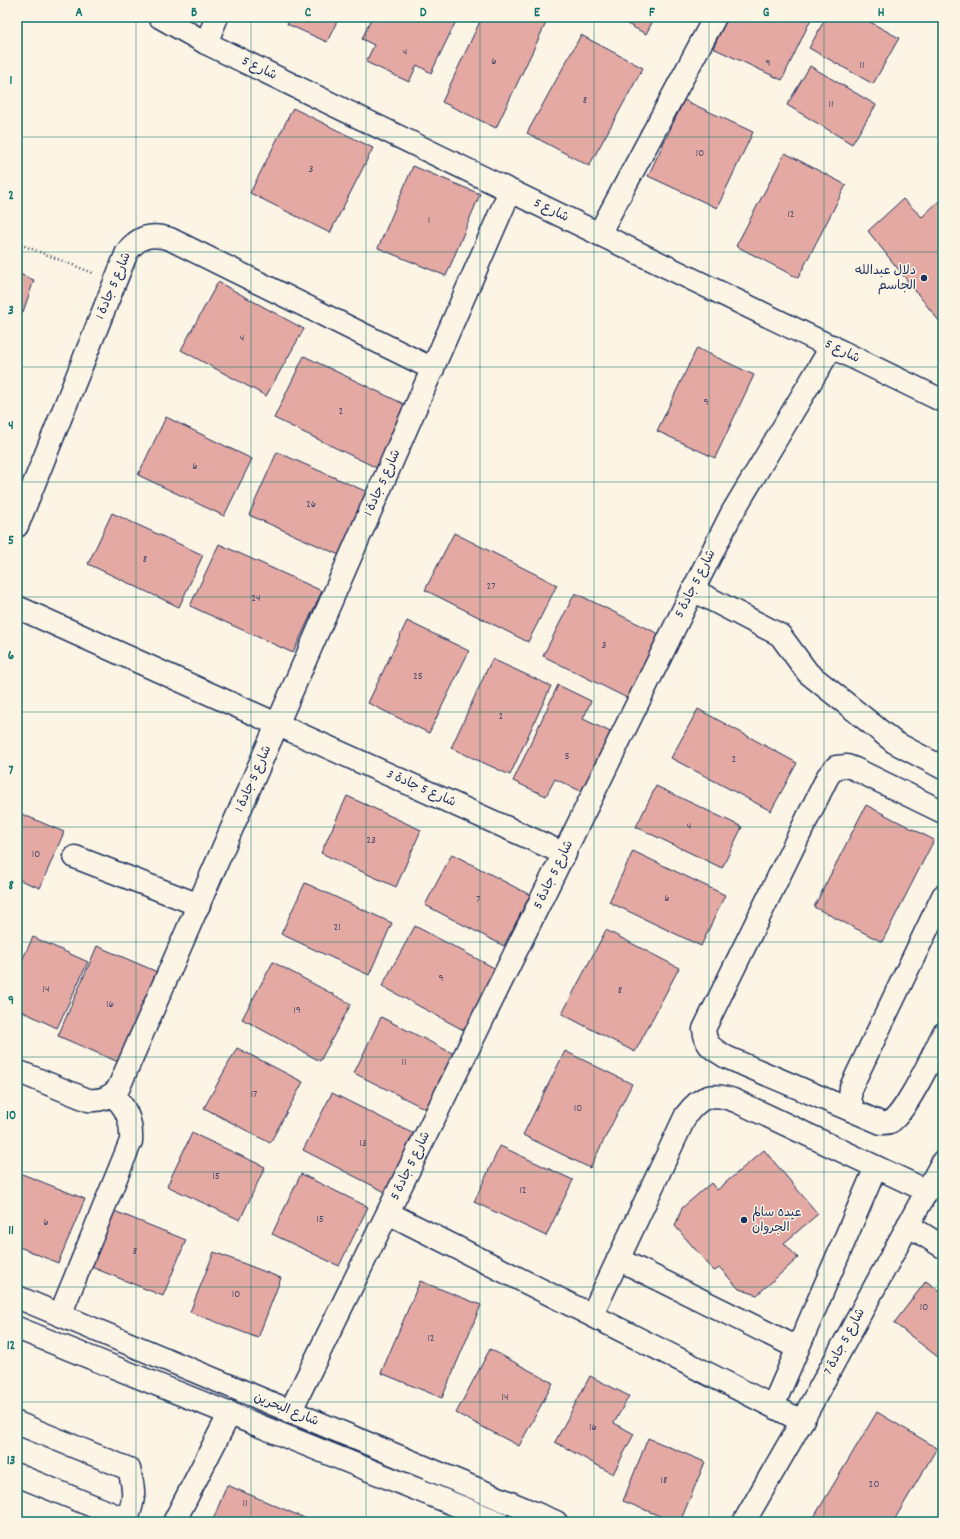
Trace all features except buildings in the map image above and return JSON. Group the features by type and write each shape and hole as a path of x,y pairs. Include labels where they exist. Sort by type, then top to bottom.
{"street":[{"name":"شارع 5","path":"160,17 206,43 943,401"},
{"path":"206,43 217,17"},
{"path":"599,234 715,17"},
{"name":"شارع 5 جادة 1","path":"112,1095 118,1089 510,191"},
{"name":"شارع 5 جادة 1","path":"17,526 127,252 138,240 154,236 170,239 433,369"},
{"name":"شارع 5 جادة 5","path":"290,1412 732,513 832,346"},
{"path":"693,590 780,635 808,673 894,742 943,768"},
{"name":"شارع 5 جادة 3","path":"17,607 564,854"},
{"path":"943,812 847,766 836,767 828,776 704,1029 705,1041 726,1057 881,1123 890,1123 898,1116 933,1074 943,1034"},
{"path":"75,857 199,905"},
{"path":"854,1111 850,1099 851,1087 943,896"},
{"path":"17,1072 88,1100 100,1100 112,1095 126,1110 132,1130 131,1141 60,1315"},
{"path":"592,1315 686,1115 695,1103 708,1096 722,1095 736,1101 927,1190"},
{"name":"شارع 5 جادة 7","path":"744,1522 802,1421 943,1161"},
{"path":"773,1406 876,1167"},
{"path":"388,1213 802,1421"},
{"path":"908,1225 943,1247"},
{"path":"618,1259 798,1348"},
{"name":"شارع البحرين","path":"17,1297 556,1522"},
{"name":"شارع البحرين","path":"17,1328 498,1522"},
{"path":"174,1522 230,1414"},
{"path":"17,1423 129,1469 134,1490 131,1510 127,1521 17,1475"}],"path":[{"path":"17,243 115,282"}],"place":[{"name":"دلال عبدالله الجاسم","path":"924,278"},
{"name":"عيده سالم الجروان","path":"744,1220"}]}
